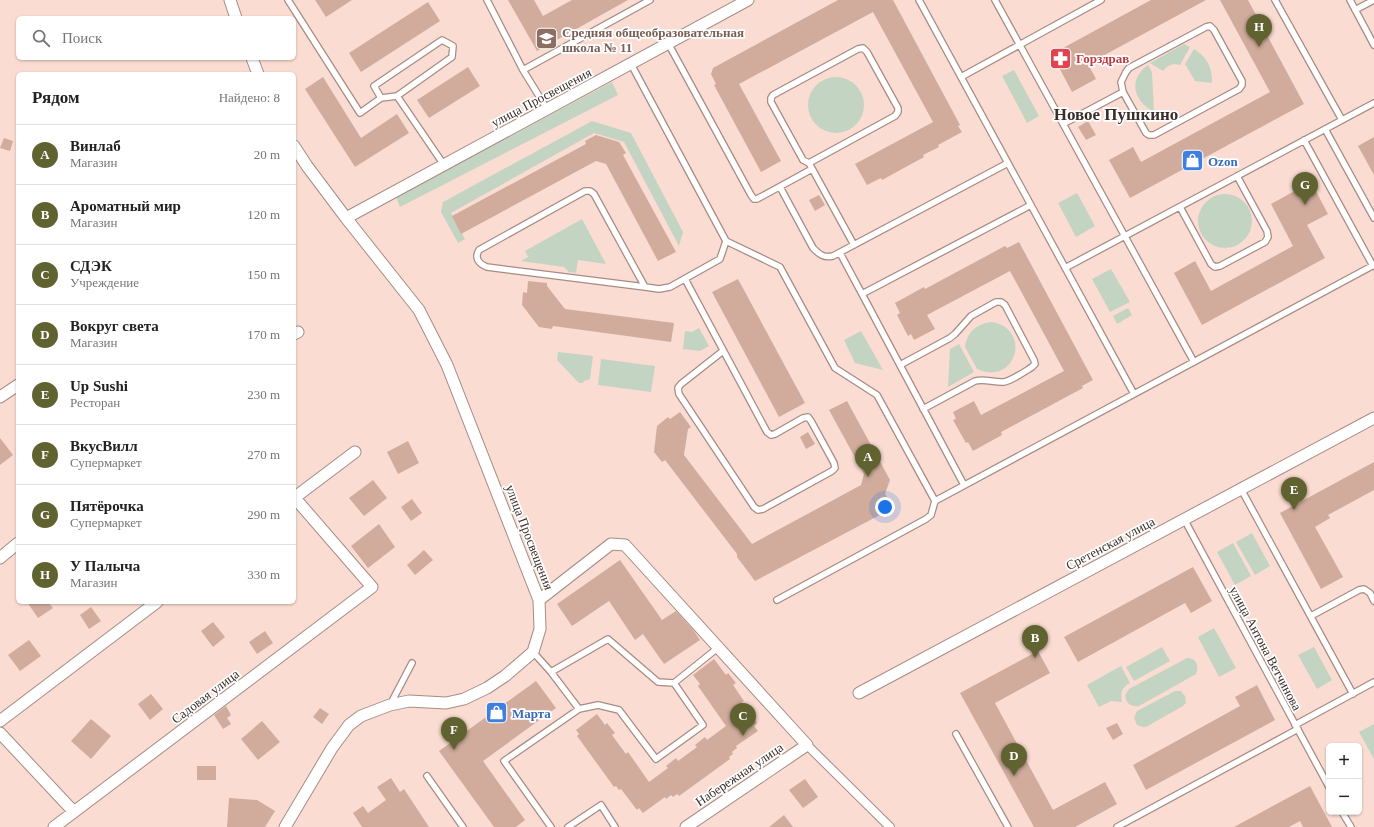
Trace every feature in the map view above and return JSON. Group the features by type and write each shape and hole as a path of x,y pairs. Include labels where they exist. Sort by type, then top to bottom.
{"street":[{"path":"230,0 235,16"},
{"name":"улица Просвещения","path":"346,218 748,0"},
{"path":"253,60 257,72"},
{"name":"улица Просвещения","path":"296,149 346,218 418,310 447,365 539,600 540,629 533,652"},
{"path":"0,397 16,387"},
{"name":"Сретенская улица","path":"859,692 1374,418"},
{"path":"296,496 355,452"},
{"name":"Садовая улица","path":"54,827 372,587 296,500"},
{"path":"539,600 611,544 625,545 807,745 890,827"},
{"path":"0,558 16,545"},
{"path":"0,721 154,604"},
{"path":"285,827 332,748 349,725 361,716 390,705 409,701 446,703 464,699 487,688 505,676 533,652"},
{"path":"0,734 74,812"},
{"name":"Набережная улица","path":"686,827 807,745"}],"lane":[{"path":"288,0 360,113 381,98 397,96 452,57 453,46 442,40 374,86 381,98"},
{"path":"487,0 524,70 547,109"},
{"path":"524,70 650,0"},
{"path":"919,0 1134,394"},
{"path":"995,0 1194,362"},
{"path":"961,77 1101,0"},
{"path":"1275,0 1342,120"},
{"path":"1350,0 1374,45"},
{"path":"1355,10 1374,0"},
{"path":"1210,26 1214,30 1242,81 1242,85 1239,89 1154,135 1149,136 1123,92 1121,82 1129,68 1210,26"},
{"path":"668,43 754,199 758,199 780,187 811,166 896,116 898,108 867,52 863,48 858,49 773,95 771,98 804,160 811,166 854,245"},
{"path":"631,64 726,241 780,267 835,368 877,395 935,501 931,516 926,520 778,600"},
{"path":"1063,124 1123,92"},
{"path":"397,96 444,165"},
{"path":"1065,268 1374,102"},
{"path":"1325,129 1374,218"},
{"path":"935,501 1373,265 1304,140"},
{"path":"780,187 813,248 820,255 827,258 840,253 1008,163"},
{"path":"1180,207 1211,264 1215,267 1220,266 1265,242 1268,237 1268,231 1237,176"},
{"path":"645,287 594,194 590,191 585,191 492,242 479,250 477,253 478,261 487,267 645,287 665,289 670,288 720,259 726,241"},
{"path":"862,294 1031,205"},
{"path":"840,253 964,485"},
{"path":"684,279 767,432 771,435 775,434 803,418 808,417 834,463 835,468 832,471 763,509 758,510 754,507 679,394 678,388 680,384 723,351"},
{"path":"900,365 955,334 972,316 996,302 1001,302 1005,305 1035,364 1004,382 983,380 975,381 924,409"},
{"path":"1241,489 1353,694"},
{"name":"улица Антона Ветчинова","path":"1184,519 1326,781"},
{"path":"1310,616 1358,590 1364,589 1370,593 1374,601"},
{"path":"551,672 608,639 658,682 674,683 719,647"},
{"path":"533,652 551,672 579,709"},
{"path":"390,705 412,663"},
{"path":"1117,827 1297,727 1374,682"},
{"path":"551,827 504,761 579,709 598,705 619,710 656,759 703,725 674,683"},
{"path":"956,734 1008,827"},
{"path":"427,776 463,827"},
{"path":"568,827 600,805 615,827"},
{"path":"1344,815 1350,827"}],"green space":[{"path":"1184,44 1190,47 1180,65 1170,65 1163,71 1150,63"},
{"path":"1194,49 1202,55 1208,63 1212,83 1195,81 1185,64"},
{"path":"1148,65 1152,72 1154,112 1141,102 1136,90 1138,77"},
{"path":"1014,70 1039,116 1027,123 1002,76"},
{"path":"836,77 851,82 859,90 864,105 859,120 851,128 836,133 821,128 813,120 808,105 813,90 821,82"},
{"path":"612,82 618,95 400,207 396,197"},
{"path":"592,121 631,133 683,232 679,246 624,142 594,133 451,213 465,239 458,243 441,212 443,202"},
{"path":"1077,193 1095,226 1076,237 1058,203"},
{"path":"1220,194 1230,194 1240,198 1248,206 1252,216 1252,226 1248,236 1240,244 1230,248 1220,248 1210,244 1202,236 1198,226 1198,216 1202,206 1210,198"},
{"path":"582,219 606,264 578,260 576,273 569,272 564,267 521,261 528,257 525,251"},
{"path":"1111,269 1130,302 1110,312 1092,279"},
{"path":"1128,308 1132,315 1117,324 1113,316"},
{"path":"991,322 1004,326 1012,334 1015,344 1014,354 1010,364 1002,370 991,372 977,369 965,347 968,337 973,330 981,325"},
{"path":"699,328 709,346 700,351 683,349 685,331 692,332"},
{"path":"861,331 883,370 855,363 844,340"},
{"path":"959,344 974,372 948,387 950,349"},
{"path":"558,352 593,356 590,379 584,381 583,383 579,383 557,360"},
{"path":"601,359 655,366 651,392 598,385"},
{"path":"1252,533 1270,566 1255,575 1236,542"},
{"path":"1233,543 1251,576 1235,585 1217,552"},
{"path":"1214,628 1236,668 1219,677 1198,637"},
{"path":"1162,647 1170,661 1134,681 1126,667"},
{"path":"1314,647 1332,680 1317,689 1298,655"},
{"path":"1187,658 1195,661 1197,665 1196,674 1139,706 1134,706 1128,703 1125,695 1129,689"},
{"path":"1121,666 1130,683 1125,686 1122,691 1122,702 1111,701 1099,707 1087,685"},
{"path":"1175,691 1181,691 1185,696 1186,703 1183,706 1146,727 1137,725 1134,718 1137,711"},
{"path":"1374,724 1374,759 1359,732"}],"building":[{"path":"315,0 352,0 326,17"},
{"path":"508,0 534,0 543,16 572,0 628,0 537,51"},
{"path":"838,0 893,0 960,125 958,126 962,132 938,145 939,147 923,155 924,157 882,180 881,178 867,185 855,164 933,122 873,12 739,84 781,161 761,172 714,85 716,84 711,74 713,68"},
{"path":"1151,0 1206,0 1088,64 1096,79 1072,92 1052,54"},
{"path":"1220,0 1248,0 1304,104 1130,198 1109,160 1133,147 1141,162 1270,92"},
{"path":"428,2 440,21 361,72 349,53"},
{"path":"468,67 480,86 429,118 417,100"},
{"path":"323,77 361,138 397,114 409,133 355,167 305,89"},
{"path":"1088,121 1096,135 1086,140 1078,127"},
{"path":"596,135 619,142 626,153 623,155 676,252 658,261 606,164 596,161 461,234 452,216 586,144 585,141"},
{"path":"1374,137 1374,175 1358,146"},
{"path":"4,138 13,141 10,151 0,148"},
{"path":"1311,182 1328,214 1307,225 1325,258 1202,325 1174,273 1195,261 1211,291 1293,246 1271,204"},
{"path":"819,195 825,205 815,211 809,200"},
{"path":"1019,242 1093,380 1082,386 1083,388 1001,432 1002,435 973,451 968,442 966,443 953,420 956,419 953,412 974,401 981,415 1064,371 1010,271 927,315 935,329 914,340 911,334 908,336 897,315 900,313 895,303 924,287 925,289 1005,246 1007,248"},
{"path":"738,279 805,403 779,417 712,292"},
{"path":"528,281 547,283 547,286 565,309 674,323 671,342 553,326 552,329 539,327 522,305 523,292 527,293"},
{"path":"847,401 890,480 885,494 893,508 755,581 737,557 737,554 665,460 662,462 654,452 657,426 668,417 670,419 680,412 691,427 688,429 684,455 752,544 861,485 864,474 829,410"},
{"path":"808,432 815,444 806,449 800,437"},
{"path":"0,438 13,455 0,465"},
{"path":"408,441 419,463 398,474 387,452"},
{"path":"1374,462 1374,490 1328,515 1330,518 1315,527 1343,577 1321,589 1280,513"},
{"path":"373,480 387,498 364,516 349,498"},
{"path":"412,499 422,513 411,521 401,507"},
{"path":"379,524 395,547 368,568 351,546"},
{"path":"424,550 433,560 415,575 407,565"},
{"path":"620,560 662,620 676,611 700,640 664,664 643,634 635,640 609,601 572,626 557,604"},
{"path":"1193,567 1212,601 1191,613 1185,603 1078,662 1064,637"},
{"path":"28,604 50,604 53,608 38,618"},
{"path":"91,607 101,621 89,629 80,615"},
{"path":"213,622 225,637 213,647 201,631"},
{"path":"265,631 273,643 257,654 249,642"},
{"path":"29,640 41,656 20,671 8,655"},
{"path":"1038,651 1050,673 995,703 1053,810 1105,782 1117,804 1075,827 1034,827 960,693"},
{"path":"714,659 726,675 728,673 736,683 733,685 744,701 742,702 757,723 754,726 758,731 736,746 737,748 729,757 730,759 679,796 677,794 673,797 671,795 666,799 665,797 643,813 639,808 637,810 621,789 619,790 616,786 614,787 577,736 579,734 576,730 597,714 605,725 607,723 615,733 612,735 626,754 628,752 649,782 668,768 666,766 676,758 678,761 697,747 695,745 705,737 707,740 726,726 698,686 700,684 693,675"},
{"path":"536,681 556,708 483,761 525,820 516,827 494,827 439,751"},
{"path":"1257,685 1275,720 1146,790 1133,765 1240,706 1235,697"},
{"path":"151,694 163,709 150,720 138,704"},
{"path":"226,706 231,715 227,718 231,724 223,729 214,715"},
{"path":"320,708 329,714 322,724 313,717"},
{"path":"91,719 111,736 91,759 71,741"},
{"path":"262,721 280,742 258,760 241,739"},
{"path":"1117,723 1123,734 1113,740 1106,728"},
{"path":"197,766 216,766 216,780 197,780"},
{"path":"391,778 400,792 404,789 429,827 362,827 353,813 363,806 368,813 386,800 377,787"},
{"path":"805,779 818,797 803,808 789,790"},
{"path":"1310,786 1332,827 1303,827 1300,821 1289,827 1234,827"},
{"path":"229,798 257,800 275,811 265,827 227,827"},
{"path":"784,815 793,827 769,827"}],"place":[{"name":"Средняя общеобразовательная школа № 11","path":"547,39"},
{"name":"У Палыча","path":"1259,47"},
{"name":"Горздрав","path":"1060,58"},
{"name":"Ozon","path":"1192,161"},
{"name":"Пятёрочка","path":"1305,205"},
{"name":"Винлаб","path":"868,477"},
{"name":"Up Sushi","path":"1294,510"},
{"name":"Ароматный мир","path":"1035,658"},
{"name":"Марта","path":"497,713"},
{"name":"СДЭК","path":"743,736"},
{"name":"ВкусВилл","path":"454,750"},
{"name":"Вокруг света","path":"1014,776"}],"district":[{"name":"Новое Пушкино","path":"1116,114"}]}
